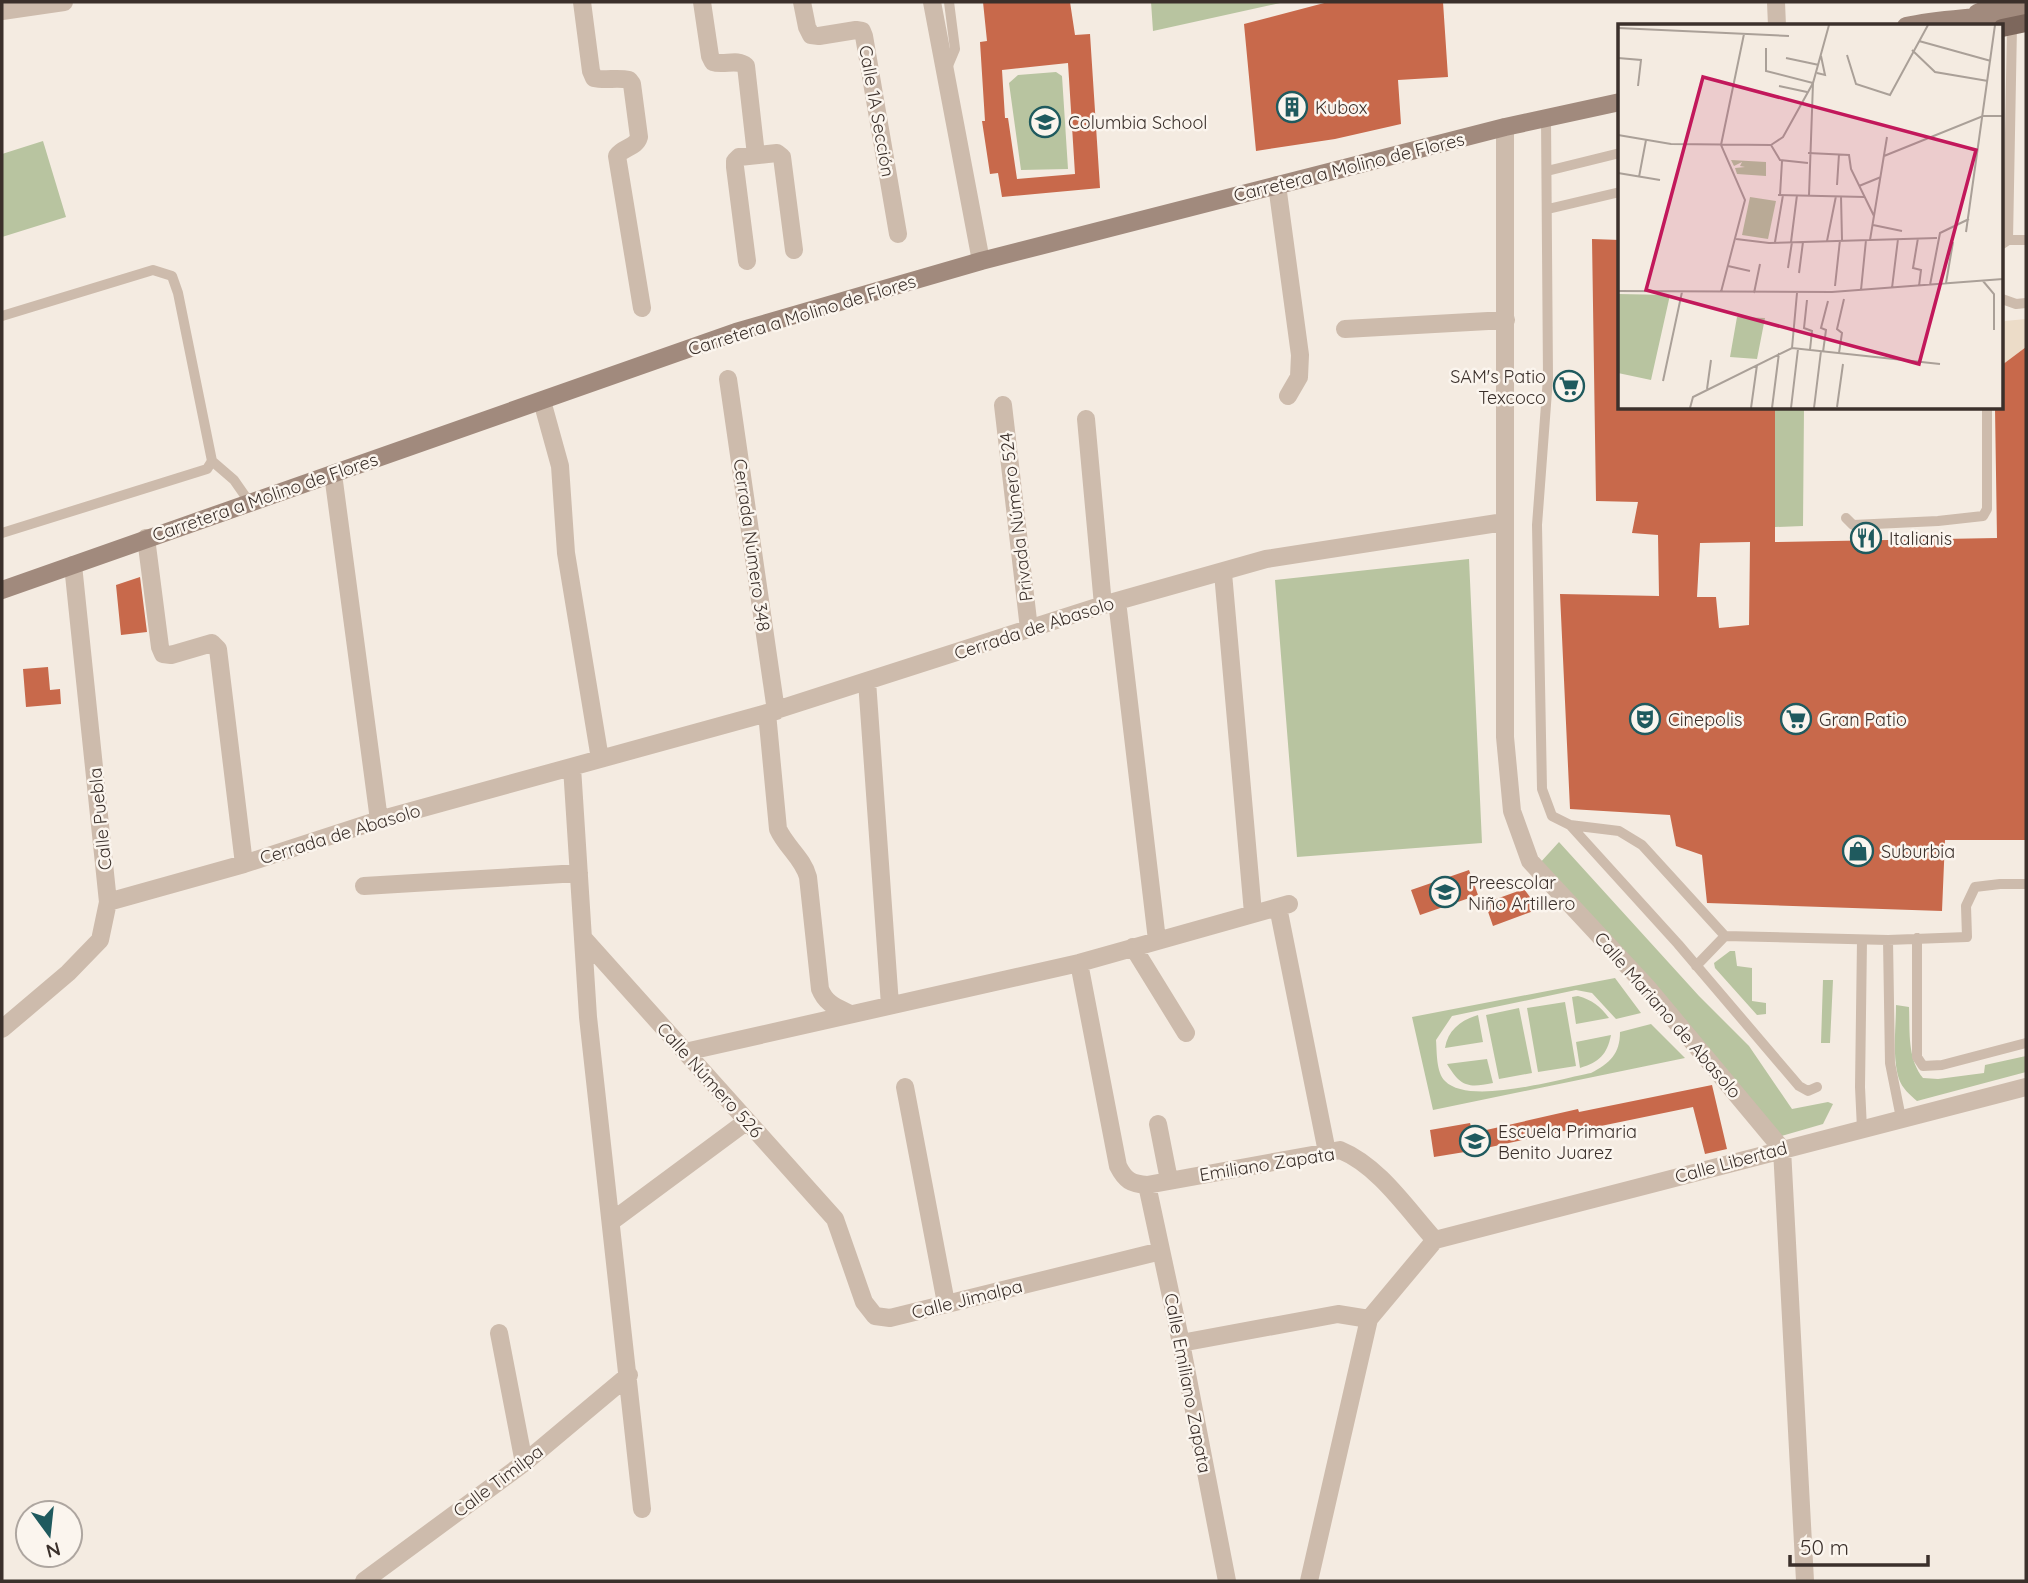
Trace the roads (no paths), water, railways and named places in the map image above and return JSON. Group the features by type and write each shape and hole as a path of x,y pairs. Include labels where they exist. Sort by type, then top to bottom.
{"main road":[{"path":"1950,24 2003,2"},
{"path":"1915,24 1932,20 2002,15 2026,9"},
{"name":"Carretera a Molino de Flores","path":"2,590 736,332 981,261 1505,127 1618,102"}],"street":[{"path":"2,11 64,2"},
{"path":"582,2 594,78 622,78 632,84 639,137 635,144 620,151 617,156 642,308"},
{"path":"702,2 713,62 738,62 746,66 756,155"},
{"name":"Calle 1A Sección","path":"802,2 811,35 862,31 898,234"},
{"path":"932,2 981,261"},
{"path":"1776,2 1777,24"},
{"name":"Calle Mariano de Abasolo","path":"1505,127 1505,737 1512,811 1530,861 1647,987 1782,1149"},
{"path":"747,261 735,161 739,157 777,153 782,157 794,250"},
{"path":"1277,185 1300,355 1299,377 1288,396"},
{"path":"1346,329 1506,320"},
{"name":"Cerrada Número 348","path":"728,379 771,712 778,829 782,839 805,866 808,877 823,998 829,1004 850,1014"},
{"path":"542,401 560,466 566,553 600,759"},
{"name":"Privada Número 524","path":"1003,405 1029,629"},
{"path":"1086,419 1157,940"},
{"path":"333,474 379,820"},
{"name":"Cerrada de Abasolo","path":"108,902 244,864 379,820 771,712 1110,603 1266,559 1504,522"},
{"path":"146,538 163,654 171,655 212,643 218,649 244,864"},
{"name":"Calle Puebla","path":"2,1029 68,973 100,940 108,902 73,565"},
{"path":"1223,573 1253,914"},
{"path":"867,681 890,1005"},
{"path":"572,766 588,1017 642,1509"},
{"path":"363,886 579,873"},
{"path":"685,1052 1079,963 1283,905 1327,1152"},
{"name":"Calle Número 526","path":"585,940 835,1219"},
{"path":"1133,947 1186,1032"},
{"path":"1079,963 1118,1166 1123,1177 1132,1184 1147,1185"},
{"path":"905,1087 946,1303"},
{"name":"Calle Libertad","path":"1435,1240 2026,1087"},
{"path":"612,1221 747,1121"},
{"path":"1158,1124 1169,1180"},
{"path":"1782,1149 1805,1581"},
{"name":"Emiliano Zapata","path":"1147,1185 1339,1150 1358,1157 1435,1240"},
{"name":"Calle Emiliano Zapata","path":"1147,1185 1227,1581"},
{"name":"Calle Jimalpa","path":"835,1219 864,1302 875,1316 890,1318 1161,1251"},
{"path":"1309,1581 1369,1319 1435,1240"},
{"path":"1181,1343 1338,1314 1369,1319"},
{"path":"499,1333 524,1463"},
{"name":"Calle Timilpa","path":"364,1581 524,1463 629,1375"}],"lane":[{"path":"944,73 955,49 949,2"},
{"path":"2013,26 2005,179 2005,242 2026,240"},
{"path":"1546,118 1548,378 1537,525 1542,789 1552,816 1570,825 1619,831 1642,845 1725,936 1862,940 1967,937 1966,906 1975,887 2026,884"},
{"path":"1547,170 1618,153"},
{"path":"1548,209 1618,192"},
{"path":"2,316 153,270 172,276 178,293 212,460 234,480 250,503"},
{"path":"2004,300 2016,304 2026,303"},
{"path":"1846,518 1853,525 1983,516 1987,509 1987,410"},
{"path":"2,533 207,469 212,460"},
{"path":"1570,825 1696,965 1799,1086 1808,1091 1816,1087"},
{"path":"1696,965 1725,936"},
{"path":"1917,938 1917,1057 1923,1066 1942,1065 2026,1043"},
{"path":"1862,940 1862,1129"},
{"path":"1888,940 1890,1063 1901,1118"}],"place":[{"name":"Kubox","path":"1292,107"},
{"name":"Columbia School","path":"1045,122"},
{"name":"SAM's Patio Texcoco","path":"1569,386"},
{"name":"Italianis","path":"1866,538"},
{"name":"Cinepolis","path":"1645,719"},
{"name":"Gran Patio","path":"1796,719"},
{"name":"Suburbia","path":"1858,851"},
{"name":"Preescolar Niño Artillero","path":"1445,892"},
{"name":"Escuela Primaria Benito Juarez","path":"1475,1141"}]}
